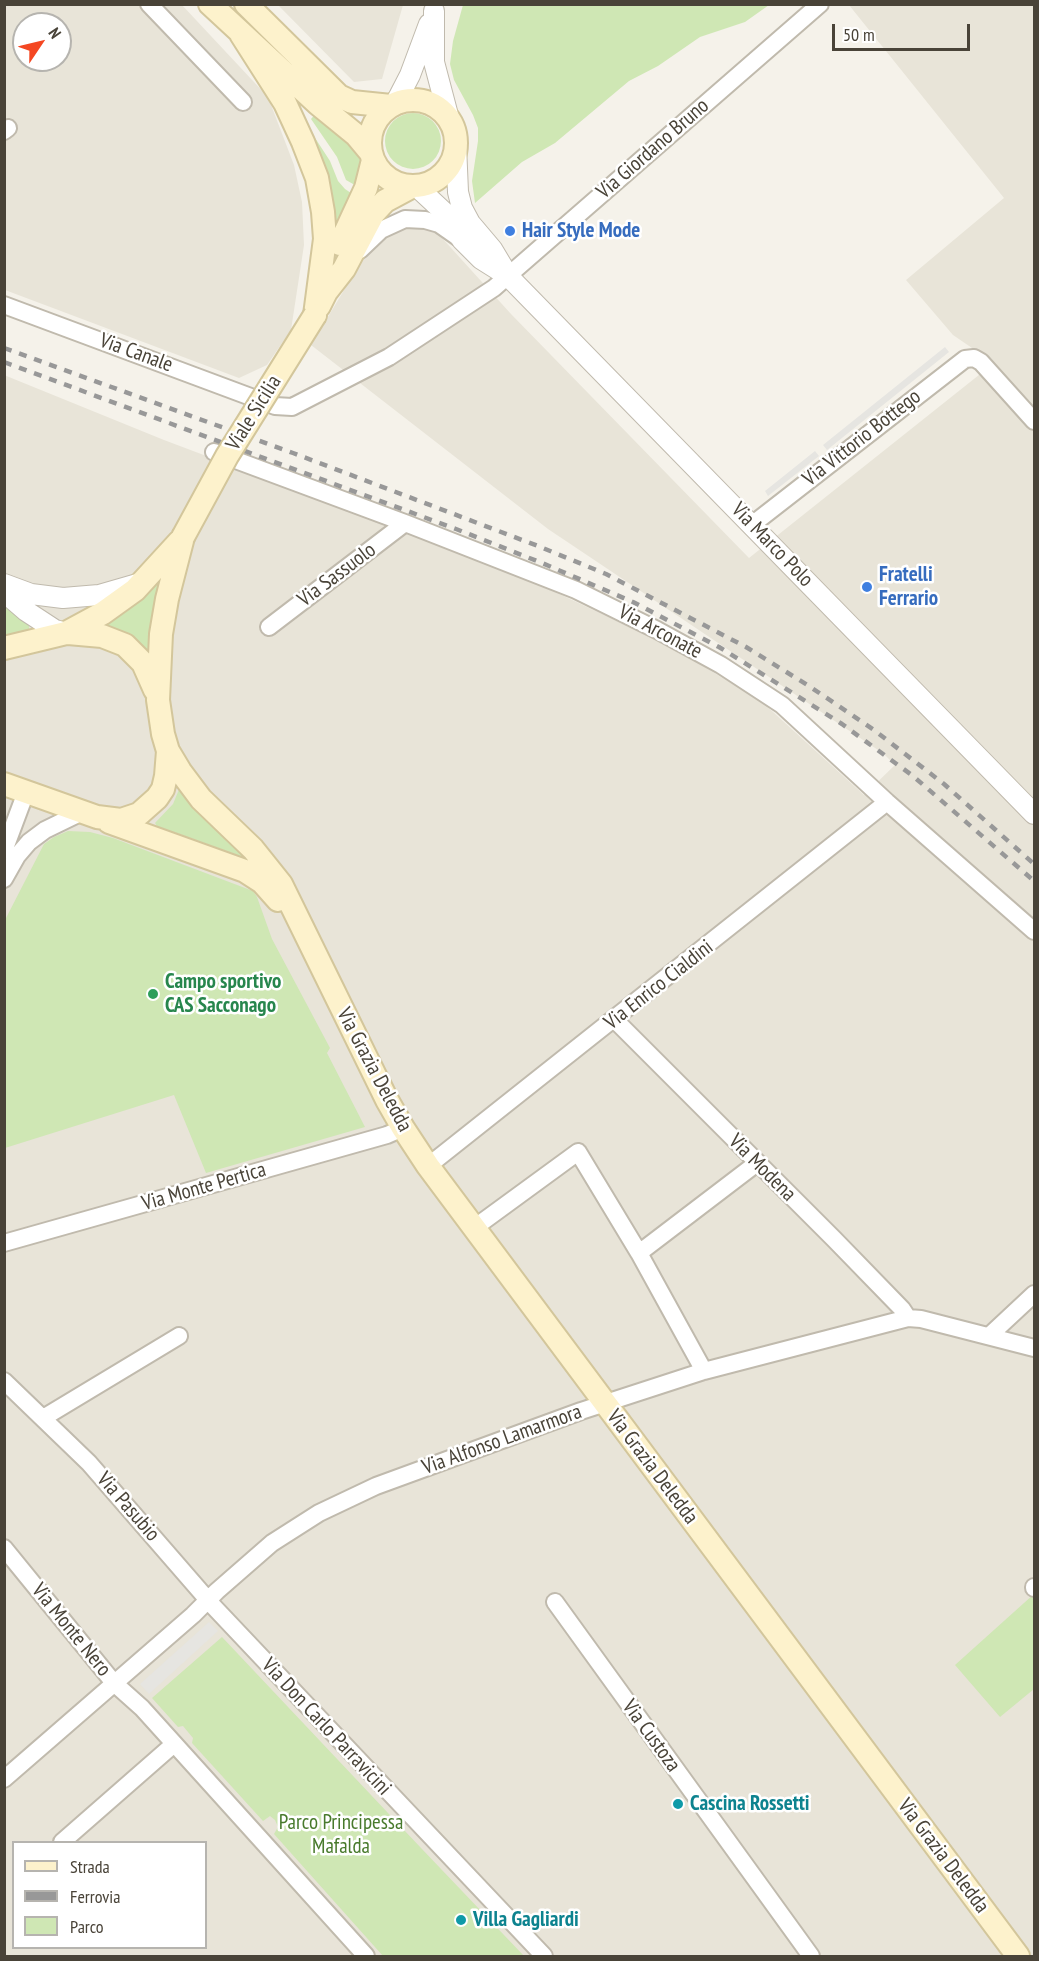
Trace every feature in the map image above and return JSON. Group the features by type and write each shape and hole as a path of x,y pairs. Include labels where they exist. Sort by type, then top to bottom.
{"main road":[{"path":"210,4 318,104 350,129 381,172 392,181 414,186"},
{"path":"246,4 339,96 352,102 393,105"},
{"path":"241,34 285,103 317,178 325,239 315,315"},
{"path":"413,99 439,108 449,118 456,145 453,159 446,171 435,180 414,186 380,205 368,221 344,269 326,292 338,251 363,196 372,157 369,146 371,131 377,117 393,105 413,99"},
{"name":"Viale Sicilia","path":"183,537 212,482 315,315 326,292"},
{"path":"4,648 66,633 111,608 142,583 183,537"},
{"path":"158,700 162,623 183,537"},
{"path":"66,633 102,636 132,651 147,669 158,700 168,751 163,789 150,806 129,819 89,815"},
{"name":"Via Grazia Deledda","path":"168,751 201,799 253,849 281,884 316,959 403,1128 428,1166 1018,1956"},
{"name":"Via Grazia Deledda","path":"4,784 236,867 254,876 277,899 316,959"}],"street":[{"path":"149,4 243,102"},
{"name":"Via Giordano Bruno","path":"267,402 288,408 316,396 406,346 508,276 820,4"},
{"path":"393,105 410,75 435,8"},
{"path":"435,8 434,62 449,118"},
{"name":"Via Marco Polo","path":"456,145 458,192 462,208 470,223 492,249 508,276"},
{"name":"Via Marco Polo","path":"414,186 448,217 462,240 481,259 508,276 1035,814"},
{"path":"344,269 375,235 398,221 418,219 432,221 462,240"},
{"name":"Via Canale","path":"4,306 267,402"},
{"name":"Via Vittorio Bottego","path":"753,524 965,359 974,358 983,364 1035,421"},
{"name":"Via Arconate","path":"214,452 576,590 696,651 759,688 782,705 887,802 1035,931"},
{"name":"Via Sassuolo","path":"269,627 405,523"},
{"path":"4,584 31,594 74,598 99,595 142,583"},
{"path":"4,592 26,611 55,630 66,633"},
{"path":"4,851 26,792"},
{"name":"Via Enrico Cialdini","path":"428,1166 887,802"},
{"path":"4,879 17,856 29,842 45,830 89,815"},
{"name":"Via Modena","path":"615,1020 834,1239 908,1318"},
{"name":"Via Monte Pertica","path":"4,1243 387,1135 403,1128"},
{"path":"474,1228 578,1152 639,1253 704,1371"},
{"path":"639,1253 757,1163"},
{"path":"989,1336 1035,1294"},
{"name":"Via Alfonso Lamarmora","path":"114,1683 194,1616 208,1600 272,1544 348,1498 435,1463 604,1403 704,1371 908,1318 921,1318 1035,1348"},
{"path":"43,1418 178,1336"},
{"name":"Via Pasubio","path":"4,1382 89,1463 208,1600"},
{"name":"Via Monte Nero","path":"4,1548 114,1683 142,1708 366,1956"},
{"name":"Via Don Carlo Parravicini","path":"208,1600 544,1956"},
{"name":"Via Custoza","path":"555,1602 812,1956"},
{"path":"4,1779 114,1683"},
{"path":"63,1841 174,1744"}],"shaded area":[{"path":"4,5 182,5 268,97 294,165 302,202 304,245 291,330 267,365 239,378 5,290"},
{"path":"278,5 403,5 382,79 354,82"},
{"path":"849,5 1034,5 1034,1956 5,1956 4,375 164,440 536,583 668,645 761,701 864,795 895,765 884,754 548,529 311,345 364,257 381,237 410,225 432,227 511,314 749,558 994,363 953,335 906,280 1004,198"},
{"path":"945,347 949,352 827,450 823,445"},
{"path":"815,451 819,456 768,496 765,491"},
{"path":"209,1622 218,1631 149,1694 140,1684"}],"green space":[{"path":"463,4 769,5 745,22 700,37 658,66 629,81 555,143 522,162 475,203 472,181 478,128 454,80 450,64 453,41"},
{"path":"318,111 358,153 364,170 360,188 346,180 337,157 311,119"},
{"path":"413,113 424,115 433,121 439,130 441,141 439,152 433,161 424,167 413,169 402,167 393,161 387,152 385,141 387,130 393,121 402,115"},
{"path":"306,124 330,161 338,181 357,197 335,242"},
{"path":"162,577 151,657 106,624 107,619"},
{"path":"5,602 29,625 29,630 5,636"},
{"path":"180,787 246,858 157,826 155,823 173,804"},
{"name":"Campo sportivo CAS Sacconago","path":"68,831 90,832 113,838 253,891 272,939 330,1048 327,1053 365,1127 206,1173 174,1095 5,1148 5,920 44,844"},
{"path":"1034,1594 1034,1689 1000,1717 955,1665"},
{"name":"Parco Principessa Mafalda","path":"222,1637 524,1956 383,1956 274,1834 278,1827 275,1820 270,1816 263,1821 192,1743 193,1738 183,1726 178,1727 152,1698"}],"railway":[{"path":"4,348 293,453 606,574 746,647 874,730 944,784 1034,864"},
{"path":"4,362 456,529 633,602 719,647 842,724 913,776 1034,881"}],"place":[{"name":"Hair Style Mode","path":"510,231"},
{"name":"Fratelli Ferrario","path":"867,587"},
{"name":"Campo sportivo CAS Sacconago","path":"153,994"},
{"name":"Cascina Rossetti","path":"678,1804"},
{"name":"Villa Gagliardi","path":"461,1920"}]}
